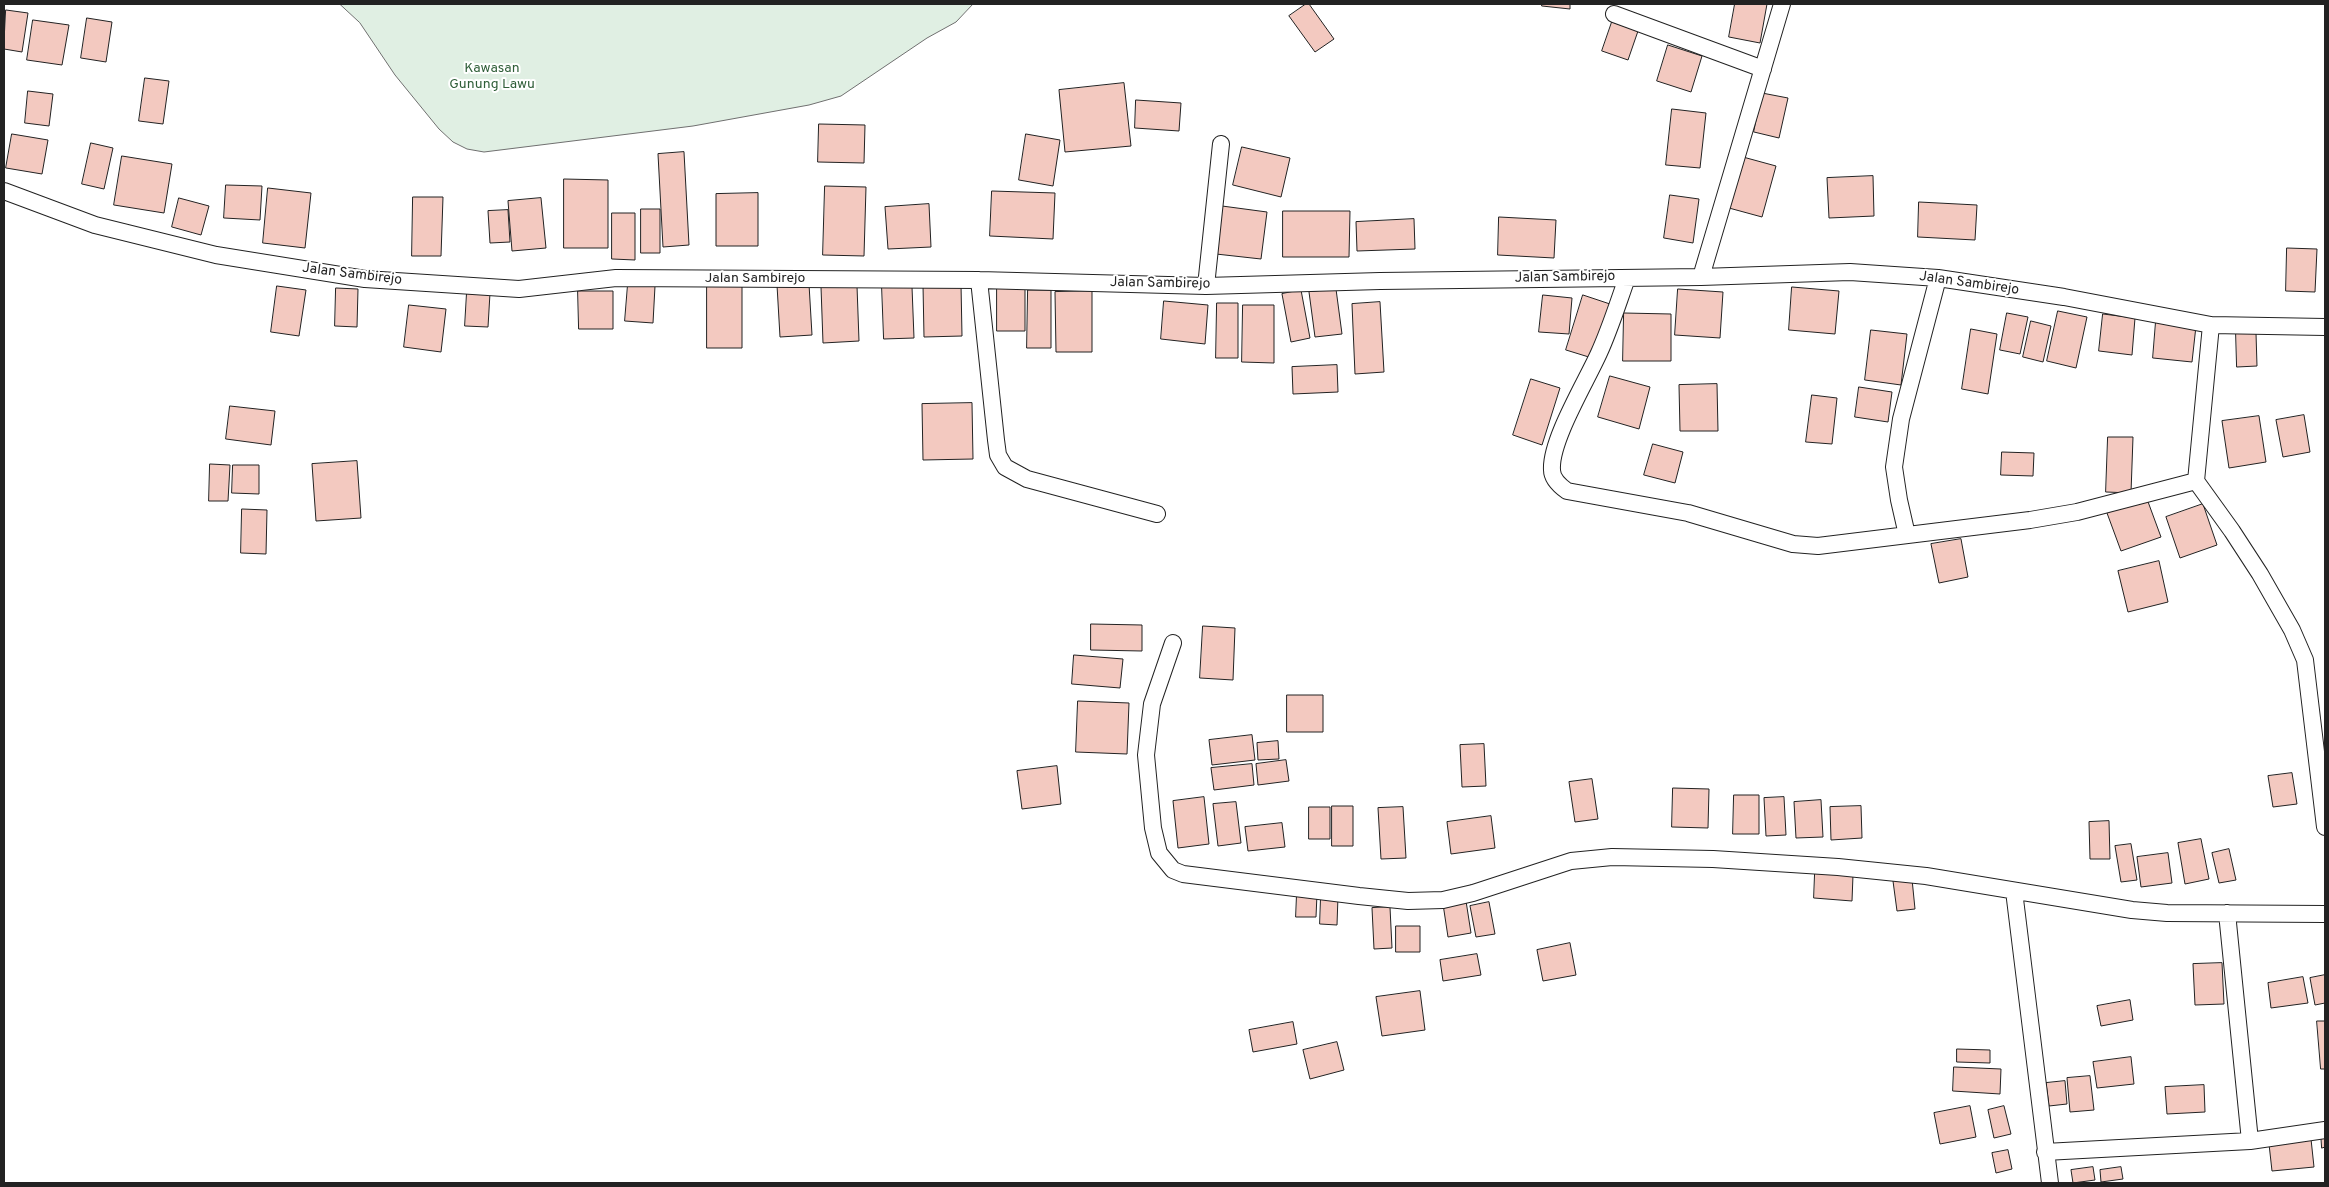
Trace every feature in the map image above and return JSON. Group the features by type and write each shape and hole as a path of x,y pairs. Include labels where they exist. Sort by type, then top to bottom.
{"street":[{"path":"1701,277 1782,4"},
{"path":"1614,14 1763,69"},
{"path":"1206,286 1221,144"},
{"name":"Jalan Sambirejo","path":"4,191 95,225 216,255 365,279 519,289 616,278 979,280 1206,286 1380,281 1701,277 1850,272 1938,278 2211,324 2325,327"},
{"path":"1627,278 1599,353 1568,418 1554,454 1552,472 1558,484 1567,491 1688,513 1793,544 1818,546 2030,520 2077,512 2196,481"},
{"path":"1907,535 1898,500 1894,467 1901,419 1938,278"},
{"path":"979,280 998,455 1005,467 1027,479 1157,514"},
{"path":"2211,324 2196,481 2232,530 2260,574 2292,630 2305,660 2325,827"},
{"path":"1173,643 1152,704 1146,755 1154,828 1159,853 1173,870 1183,874 1408,901 1443,900 1473,893 1571,861 1622,857 1713,859 1838,867 1926,876 2132,910 2167,913 2325,914"},
{"path":"2014,891 2050,1183"},
{"path":"2227,913 2250,1141"},
{"path":"2045,1152 2250,1141 2325,1130"}],"green space":[{"name":"Kawasan Gunung Lawu","path":"340,4 973,4 956,22 927,38 841,96 809,105 693,126 484,152 467,149 453,142 439,129 395,75 360,23"}],"building":[{"path":"1306,4 1309,4 1334,39 1315,52 1289,16"},
{"path":"1542,4 1570,4 1570,9 1542,6"},
{"path":"1735,4 1767,4 1760,43 1729,37"},
{"path":"6,10 28,13 22,52 4,49"},
{"path":"87,18 112,22 106,62 81,58"},
{"path":"33,20 69,25 62,65 27,60"},
{"path":"1612,22 1638,31 1628,60 1602,51"},
{"path":"1668,45 1702,56 1691,92 1657,81"},
{"path":"145,78 169,81 163,124 139,121"},
{"path":"1124,83 1131,146 1065,152 1059,90"},
{"path":"28,91 53,94 49,126 25,123"},
{"path":"1762,93 1788,98 1779,138 1754,132"},
{"path":"1136,100 1181,103 1179,131 1135,128"},
{"path":"1672,109 1706,113 1700,168 1666,165"},
{"path":"819,124 865,125 864,163 818,162"},
{"path":"12,134 48,140 42,174 6,168"},
{"path":"1026,134 1060,140 1053,186 1019,180"},
{"path":"91,143 113,148 104,189 82,184"},
{"path":"1242,147 1290,158 1281,197 1233,185"},
{"path":"684,152 689,245 663,247 658,154"},
{"path":"122,156 172,164 164,213 114,205"},
{"path":"1743,157 1776,166 1762,217 1729,208"},
{"path":"1873,176 1874,216 1829,218 1827,178"},
{"path":"564,179 608,180 608,248 564,248"},
{"path":"226,185 262,186 260,220 224,218"},
{"path":"825,186 866,187 864,256 823,255"},
{"path":"268,188 311,193 305,248 263,243"},
{"path":"992,191 1055,193 1053,239 990,236"},
{"path":"758,193 758,246 716,246 716,194"},
{"path":"1670,195 1699,199 1693,243 1664,238"},
{"path":"413,197 443,197 441,256 412,256"},
{"path":"179,198 209,206 201,235 172,227"},
{"path":"541,198 546,248 512,251 508,201"},
{"path":"1919,202 1977,205 1975,240 1918,237"},
{"path":"929,204 931,247 888,249 885,207"},
{"path":"1222,206 1267,212 1261,259 1216,254"},
{"path":"641,209 660,209 660,253 641,253"},
{"path":"508,210 510,242 490,243 488,211"},
{"path":"1283,211 1350,211 1349,257 1283,257"},
{"path":"612,213 635,213 635,260 612,259"},
{"path":"1499,217 1556,220 1554,258 1498,255"},
{"path":"1414,219 1415,249 1357,251 1356,222"},
{"path":"2287,248 2317,249 2315,292 2286,291"},
{"path":"628,284 655,286 653,323 625,321"},
{"path":"809,284 812,335 780,337 777,285"},
{"path":"961,284 962,336 924,337 923,285"},
{"path":"707,285 742,286 742,348 707,348"},
{"path":"277,286 306,290 299,336 271,332"},
{"path":"857,286 859,341 823,343 821,287"},
{"path":"997,286 1025,286 1025,331 997,331"},
{"path":"882,287 912,287 914,338 884,339"},
{"path":"1792,287 1839,291 1835,334 1789,330"},
{"path":"336,288 358,289 357,327 335,326"},
{"path":"1336,289 1342,334 1315,337 1309,292"},
{"path":"1678,289 1723,292 1720,338 1675,335"},
{"path":"1028,290 1051,290 1051,348 1027,348"},
{"path":"1301,290 1310,338 1291,342 1282,294"},
{"path":"578,291 613,291 613,329 579,329"},
{"path":"1092,291 1092,352 1056,352 1055,292"},
{"path":"467,292 490,293 488,327 465,326"},
{"path":"1543,295 1572,298 1569,334 1539,332"},
{"path":"1583,295 1610,304 1592,358 1566,350"},
{"path":"1164,301 1208,305 1205,344 1161,339"},
{"path":"1380,302 1384,372 1355,374 1352,304"},
{"path":"1217,303 1238,303 1238,358 1216,358"},
{"path":"409,305 446,309 441,352 404,347"},
{"path":"1243,305 1274,305 1274,363 1242,362"},
{"path":"2058,311 2087,317 2076,368 2047,361"},
{"path":"1624,313 1671,314 1671,361 1623,361"},
{"path":"2007,313 2028,317 2020,354 2000,350"},
{"path":"2103,314 2135,318 2132,355 2099,351"},
{"path":"2031,321 2051,326 2043,362 2023,357"},
{"path":"2156,321 2196,326 2192,362 2153,358"},
{"path":"1971,329 1997,334 1988,394 1962,389"},
{"path":"1871,330 1907,334 1901,385 1865,380"},
{"path":"2236,333 2256,333 2257,366 2237,367"},
{"path":"1337,365 1338,392 1293,394 1292,367"},
{"path":"1610,376 1650,387 1639,429 1598,417"},
{"path":"1531,379 1560,388 1542,445 1513,435"},
{"path":"1717,384 1718,431 1680,431 1679,385"},
{"path":"1859,387 1892,392 1888,422 1855,417"},
{"path":"1812,395 1837,398 1832,444 1806,442"},
{"path":"972,403 973,459 923,460 922,404"},
{"path":"230,406 275,411 271,445 226,439"},
{"path":"2304,415 2310,452 2283,457 2276,420"},
{"path":"2259,416 2266,462 2229,468 2222,421"},
{"path":"2108,437 2133,437 2131,493 2106,492"},
{"path":"1653,444 1683,452 1675,483 1644,475"},
{"path":"2002,452 2034,453 2033,476 2001,475"},
{"path":"357,461 361,518 316,521 312,464"},
{"path":"210,464 230,465 228,501 209,501"},
{"path":"233,465 259,465 259,494 232,493"},
{"path":"2147,499 2161,537 2121,551 2107,513"},
{"path":"2203,504 2217,545 2180,558 2166,517"},
{"path":"242,509 267,510 266,554 241,553"},
{"path":"1961,539 1968,577 1939,583 1931,544"},
{"path":"2159,561 2168,602 2128,612 2118,571"},
{"path":"1091,624 1142,625 1142,651 1091,650"},
{"path":"1203,626 1235,628 1233,680 1200,678"},
{"path":"1074,655 1123,659 1120,688 1072,684"},
{"path":"1287,695 1323,695 1323,732 1287,732"},
{"path":"1078,701 1129,703 1127,754 1076,752"},
{"path":"1252,735 1255,760 1212,765 1209,740"},
{"path":"1278,741 1279,759 1258,760 1257,743"},
{"path":"1484,744 1486,786 1462,787 1460,745"},
{"path":"1286,760 1289,781 1258,785 1256,764"},
{"path":"1252,764 1254,785 1214,790 1211,768"},
{"path":"1057,766 1061,804 1022,809 1017,771"},
{"path":"2292,773 2297,804 2273,807 2268,776"},
{"path":"1592,779 1598,819 1575,822 1569,782"},
{"path":"1673,788 1709,789 1708,828 1672,827"},
{"path":"1734,795 1759,795 1759,834 1733,834"},
{"path":"1204,797 1209,844 1178,848 1173,801"},
{"path":"1784,797 1786,835 1766,836 1764,798"},
{"path":"1821,800 1823,837 1796,838 1794,802"},
{"path":"1236,802 1241,843 1218,846 1213,804"},
{"path":"1332,806 1353,806 1353,846 1332,846"},
{"path":"1861,806 1862,838 1831,840 1830,807"},
{"path":"1309,807 1330,807 1330,839 1309,839"},
{"path":"1403,807 1406,858 1381,859 1378,808"},
{"path":"1491,816 1495,848 1451,854 1447,822"},
{"path":"2109,821 2110,859 2090,859 2089,822"},
{"path":"1282,823 1285,847 1248,851 1245,827"},
{"path":"2201,839 2209,879 2185,884 2178,843"},
{"path":"2131,844 2137,880 2121,882 2115,846"},
{"path":"2229,849 2236,880 2219,883 2212,853"},
{"path":"2168,853 2172,883 2141,887 2137,857"},
{"path":"1815,873 1853,875 1852,901 1814,898"},
{"path":"1912,879 1915,909 1897,911 1893,881"},
{"path":"1297,893 1317,894 1316,917 1296,917"},
{"path":"1321,896 1338,896 1337,925 1320,924"},
{"path":"1466,901 1471,933 1448,937 1443,904"},
{"path":"1489,902 1495,934 1476,937 1470,906"},
{"path":"1390,907 1392,948 1374,949 1372,908"},
{"path":"1396,926 1420,926 1420,952 1396,952"},
{"path":"1570,943 1576,975 1543,981 1537,950"},
{"path":"1477,954 1481,975 1443,981 1440,960"},
{"path":"2222,963 2224,1004 2195,1005 2193,964"},
{"path":"2325,975 2325,1003 2315,1005 2310,978"},
{"path":"2303,977 2308,1003 2271,1008 2268,983"},
{"path":"1420,991 1425,1030 1382,1036 1376,997"},
{"path":"2130,1000 2133,1020 2101,1026 2097,1006"},
{"path":"2317,1021 2325,1021 2325,1069 2321,1069"},
{"path":"1293,1022 1297,1044 1253,1052 1249,1030"},
{"path":"1337,1042 1344,1070 1310,1079 1303,1050"},
{"path":"1957,1049 1990,1050 1990,1063 1957,1062"},
{"path":"2131,1057 2134,1084 2097,1088 2093,1062"},
{"path":"1954,1067 2001,1069 2000,1094 1953,1091"},
{"path":"2090,1076 2094,1110 2070,1112 2067,1078"},
{"path":"2065,1081 2067,1104 2049,1106 2046,1083"},
{"path":"2204,1085 2205,1112 2167,1114 2165,1087"},
{"path":"1970,1106 1976,1137 1940,1144 1934,1113"},
{"path":"2004,1106 2011,1134 1994,1138 1988,1110"},
{"path":"2321,1133 2325,1133 2325,1147 2322,1148"},
{"path":"2311,1139 2314,1167 2272,1171 2269,1144"},
{"path":"2008,1150 2012,1169 1996,1173 1992,1153"},
{"path":"2093,1167 2095,1180 2073,1183 2071,1170"},
{"path":"2121,1167 2123,1179 2101,1182 2100,1170"}]}
